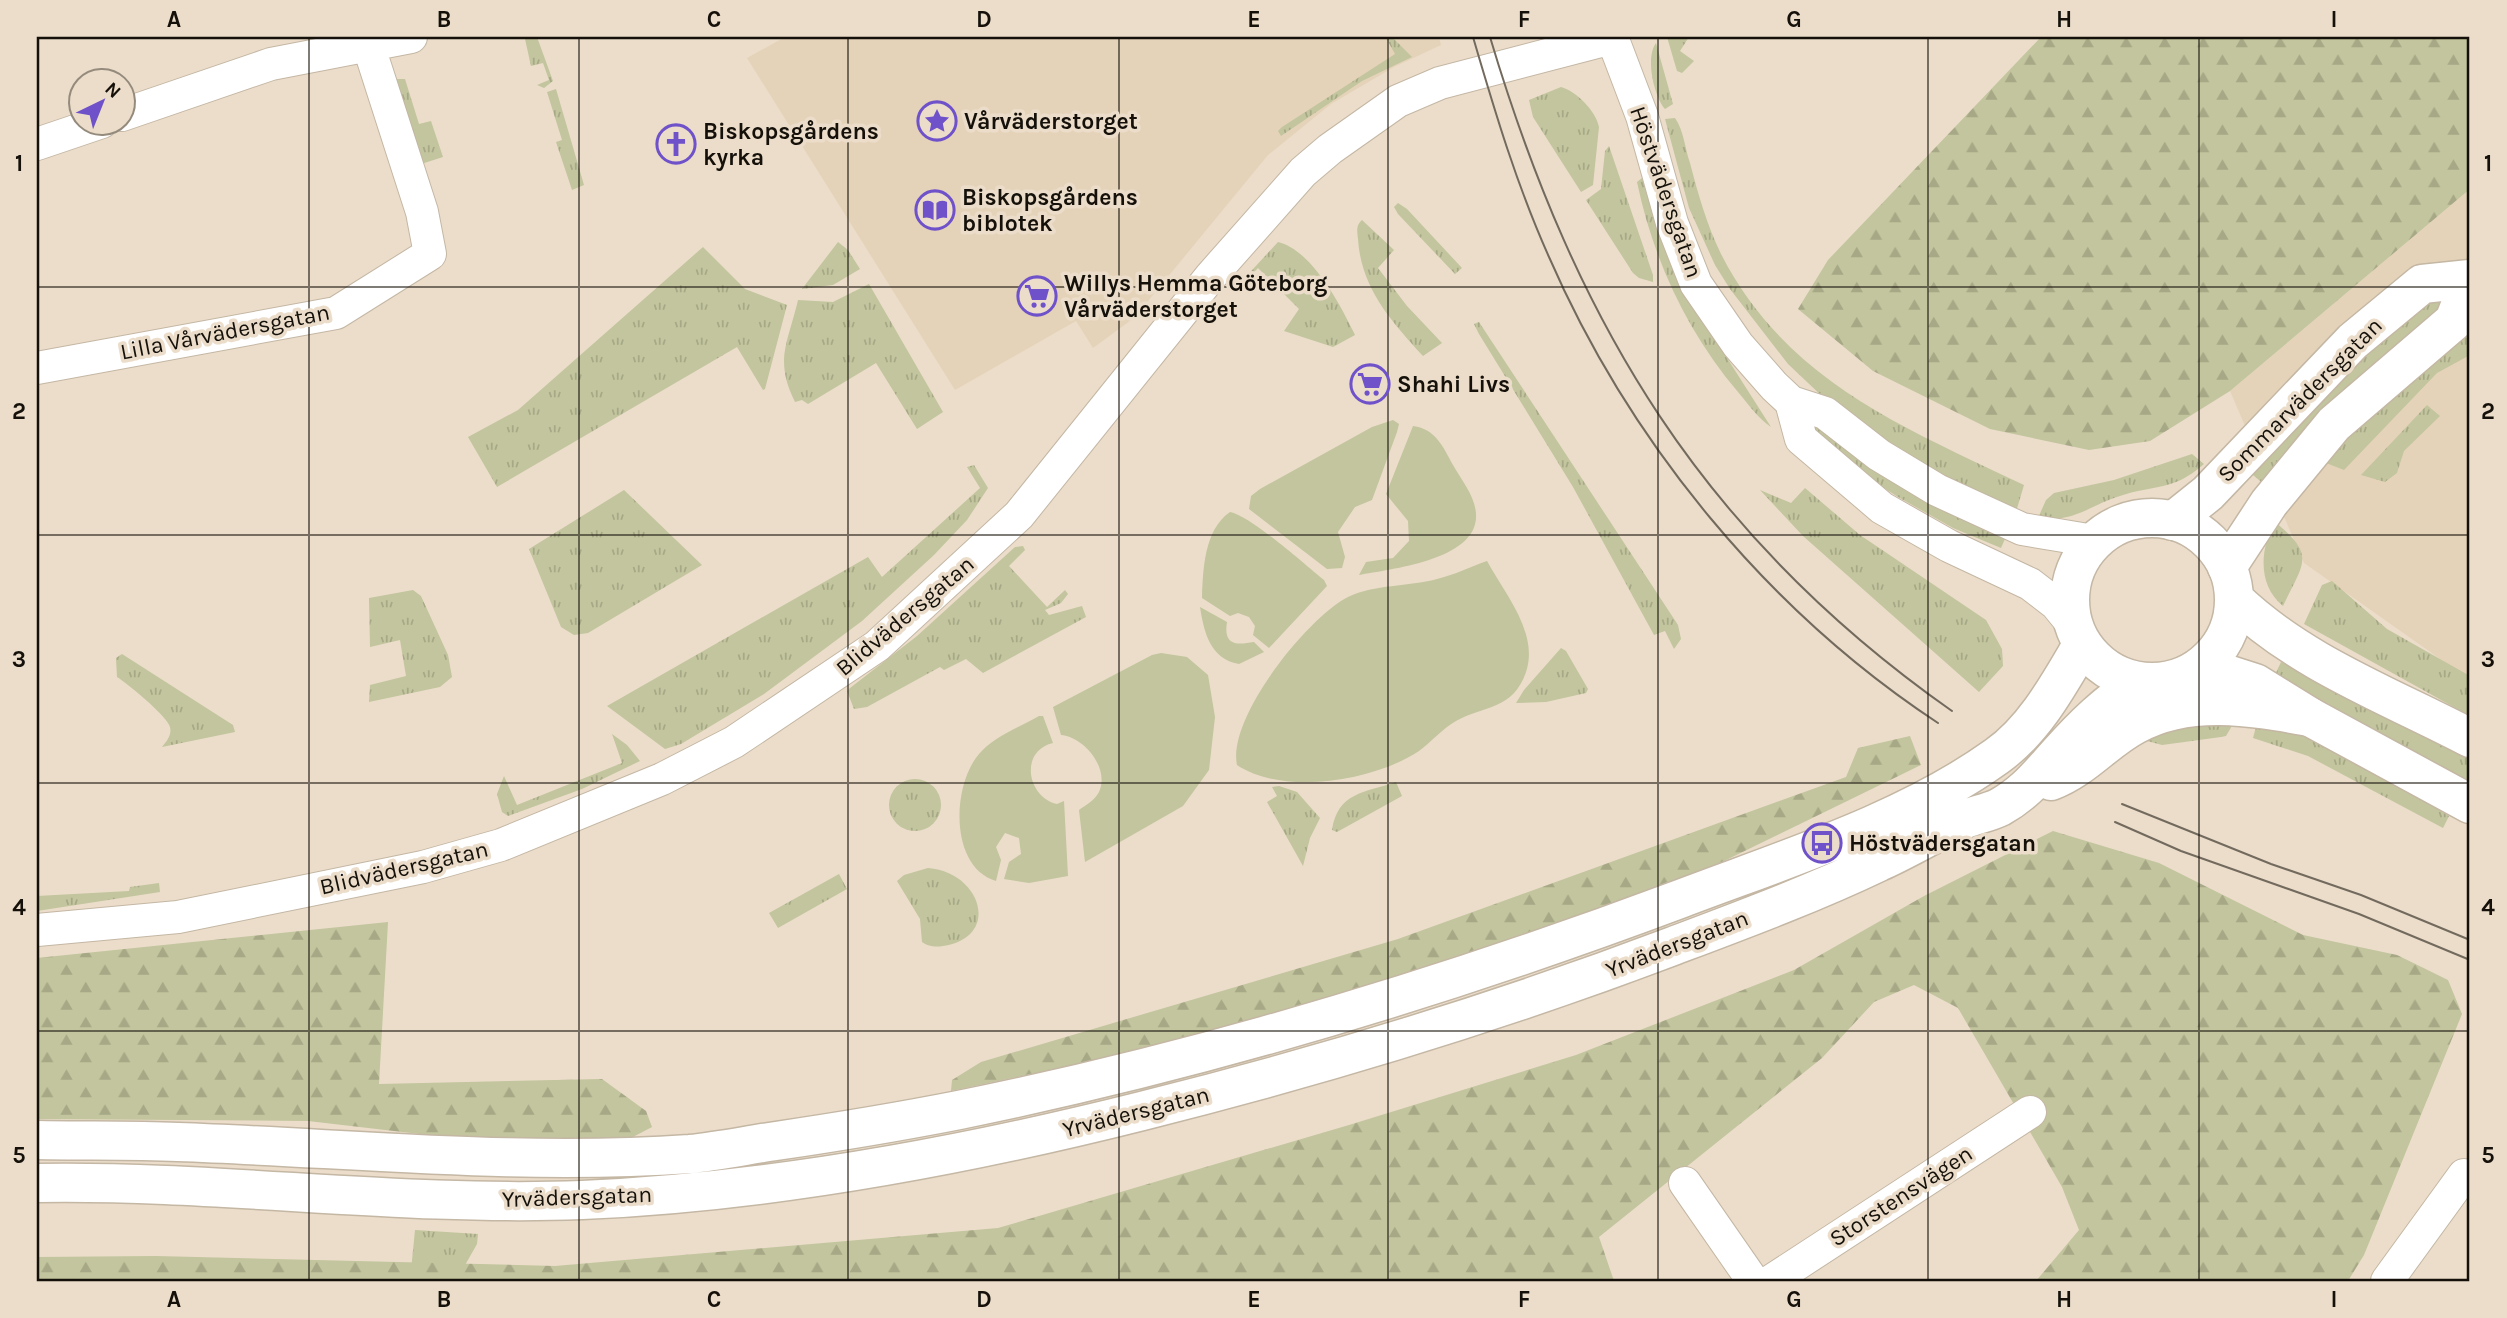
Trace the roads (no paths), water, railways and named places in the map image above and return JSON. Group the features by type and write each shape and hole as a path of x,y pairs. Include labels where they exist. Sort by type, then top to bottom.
{"street":[{"path":"136,110 271,64 411,37"},
{"name":"Höstvädersgatan","path":"1612,38 1642,116 1672,223 1696,284 1738,345 1791,402 1801,439 1882,508 1950,546 2030,584 2056,604 2078,635"},
{"name":"Blidvädersgatan","path":"37,930 178,917 423,867 513,840 662,779 734,741 877,646 1019,515 1259,221 1303,172 1352,132 1398,101 1440,83 1612,38"},
{"name":"Lilla Vårvädersgatan","path":"37,368 336,313 430,254 414,186 368,44"},
{"path":"37,144 66,134"},
{"name":"Sommarvädersgatan","path":"2173,521 2208,493 2353,341 2413,292 2422,285 2470,280 2454,321 2334,424 2269,503 2230,583"},
{"name":"Höstvädersgatan","path":"1791,402 1825,413 1879,455 1937,490 1988,514 2022,529 2094,541"},
{"path":"2470,738 2371,689 2278,637 2230,583 2209,541 2173,521 2131,520 2118,525 2094,541 2078,562 2070,587 2078,635 2107,670 2140,682 2167,681 2192,672 2227,674 2255,682 2310,717 2470,804"},
{"path":"2192,672 2220,646 2231,624 2230,583"},
{"name":"Yrvädersgatan","path":"37,1140 175,1142 541,1159 695,1153 914,1119 1138,1070 1329,1019 1473,974 1725,882 1910,807 1959,782 2003,753 2021,736 2055,690 2078,635"},
{"name":"Yrvädersgatan","path":"37,1183 155,1184 408,1197 577,1200 751,1186 962,1152 1066,1130 1272,1079 1526,1000 1712,932 1880,862 1966,817 1984,815 2029,789 2092,719 2119,695 2140,682"},
{"path":"2029,789 2069,774 2136,724 2162,714 2202,707 2245,706 2310,717"},
{"name":"Storstensvägen","path":"1772,1281 2031,1112"},
{"path":"2386,1281 2467,1177"},
{"path":"1685,1183 1753,1281"}],"tram line":[{"path":"1473,37 1498,121 1549,257 1582,326 1620,393 1663,457 1710,518 1762,575 1817,629 1876,678 1938,723"},
{"path":"1490,37 1524,141 1563,239 1608,331 1660,416 1719,497 1787,572 1864,644 1952,711"},
{"path":"2122,804 2271,864 2361,895 2470,940"},
{"path":"2115,822 2181,851 2359,914 2470,960"}],"place":[{"name":"Vårväderstorget","path":"937,121"},
{"name":"Biskopsgårdens kyrka","path":"676,144"},
{"name":"Biskopsgårdens biblotek","path":"935,210"},
{"name":"Willys Hemma Göteborg Vårväderstorget","path":"1037,296"},
{"name":"Shahi Livs","path":"1370,384"},
{"name":"Höstvädersgatan","path":"1822,843"}]}
